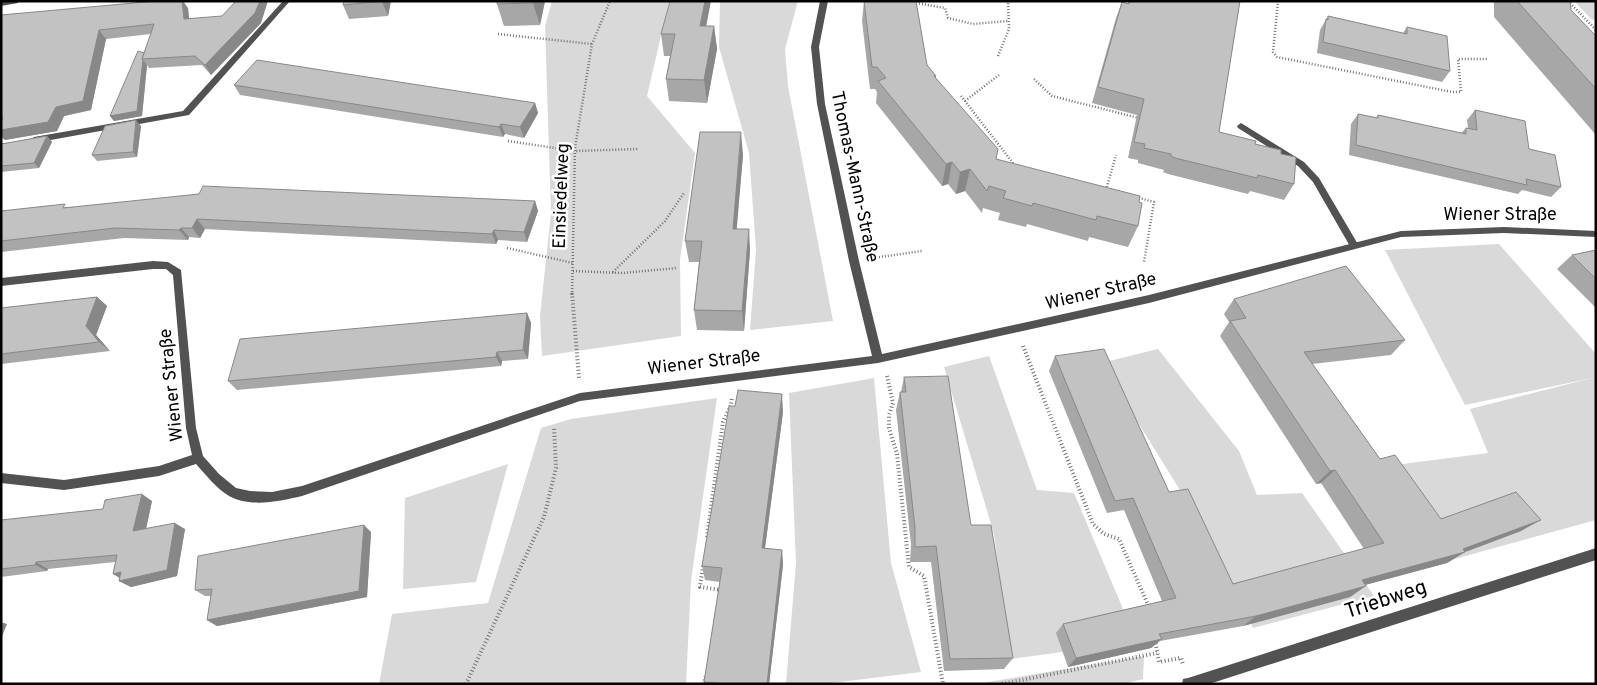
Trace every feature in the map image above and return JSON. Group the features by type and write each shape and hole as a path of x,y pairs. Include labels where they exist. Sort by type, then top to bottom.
{"street":[{"path":"1,4 15,1"},
{"path":"21,143 186,113 287,1"},
{"name":"Thomas-Mann-Straße","path":"824,1 816,47 821,104 854,261 880,358"},
{"path":"1241,126 1301,164 1316,180 1354,246"},
{"name":"Wiener Straße","path":"1,282 153,265 168,266 178,273 191,428 198,458 215,478 233,492 250,496 272,496 302,491 580,397 880,358 1149,299 1401,234 1504,230 1596,234"},
{"path":"1,478 64,485 159,470 198,458"},
{"name":"Triebweg","path":"1189,683 1596,554"}],"path":[{"name":"Einsiedelweg","path":"580,397 572,298 575,151 592,44 610,1"},
{"path":"998,56 1009,29 1008,1"},
{"path":"1278,1 1273,52 1277,57 1331,69 1365,73 1452,92 1461,92 1458,60 1487,59"},
{"path":"1568,1 1596,30"},
{"path":"916,2 945,8 948,18 973,24 1008,21"},
{"path":"498,34 592,44"},
{"path":"965,101 999,75"},
{"path":"1034,79 1052,96 1146,120"},
{"path":"962,96 1016,167 1025,169"},
{"path":"508,141 575,151 638,149"},
{"path":"1105,198 1116,155"},
{"path":"1098,187 1107,190"},
{"path":"613,272 665,221 684,193"},
{"path":"1135,197 1154,202 1144,262"},
{"path":"507,248 573,262"},
{"path":"876,257 922,251"},
{"path":"573,272 613,272 677,268"},
{"path":"1016,329 1093,524 1104,534 1119,539 1152,615"},
{"path":"880,358 892,403 888,411 892,446 897,454 910,567 924,576 943,684"},
{"path":"706,539 723,422 731,405 733,377"},
{"path":"466,684 544,516 556,468 552,407"},
{"path":"704,558 700,587 721,589 719,598"},
{"path":"1154,634 1159,662 1181,658 1189,683"},
{"path":"1002,684 1157,652"},
{"path":"704,684 707,667"}],"shaded area":[{"path":"552,1 669,1 647,96 695,153 680,260 681,336 542,356 540,316 551,213 545,26"},
{"path":"720,1 798,1 785,49 788,86 833,321 750,330 756,250 749,153 719,47"},
{"path":"1574,1 1596,1 1596,19 1592,20"},
{"path":"1499,244 1596,354 1596,520 1451,560 1387,466 1488,453 1470,409 1592,378 1465,405 1385,250"},
{"path":"1158,349 1239,451 1257,495 1302,493 1374,596 1253,628 1188,503 1101,363"},
{"path":"989,356 1037,490 1074,493 1137,642 1011,659 994,534 944,367"},
{"path":"874,378 891,563 921,672 824,684 786,684 796,563 789,393"},
{"path":"717,398 691,581 686,684 379,684 392,614 488,603 541,428 571,419"},
{"path":"508,464 476,582 403,589 405,498"},
{"path":"1144,656 1143,679 1123,684 976,684"}],"building":[{"path":"156,1 182,1 184,19 222,16 236,1 260,1 255,13 205,65 195,56 142,59 154,24 99,30 83,101 56,107 48,122 1,130 3,118 1,118 1,15"},
{"path":"344,1 382,1 343,5"},
{"path":"497,1 534,1 533,3 497,4"},
{"path":"670,1 705,1 700,26 714,26 704,80 666,79 675,34 661,34"},
{"path":"864,1 916,1 927,65 936,76 934,76 998,149 996,159 1140,196 1139,202 1142,203 1138,226 1097,216 1096,220 1033,203 1032,206 1003,198 1006,191 989,186 987,191 970,169 960,172 952,162 946,164 878,81 886,78 877,67 872,67"},
{"path":"1130,1 1240,1 1219,132 1256,141 1255,144 1281,150 1281,154 1296,157 1294,184 1258,175 1257,178 1175,158 1171,154 1144,148 1145,144 1134,142 1144,99 1098,87 1122,2 1129,4"},
{"path":"1517,1 1570,1 1571,10 1596,36 1596,89"},
{"path":"1328,16 1407,34 1407,27 1447,36 1450,71 1323,42"},
{"path":"138,51 144,53 137,111 110,116"},
{"path":"257,60 535,103 520,127 501,124 499,127 234,85"},
{"path":"1475,110 1525,121 1529,149 1555,155 1561,187 1526,179 1527,185 1356,145 1358,114 1378,118 1378,115 1466,134 1466,128 1477,130"},
{"path":"136,120 133,152 92,155 105,126"},
{"path":"700,132 741,132 733,229 749,229 742,311 694,310 702,241 685,241"},
{"path":"47,136 34,163 1,166 1,144"},
{"path":"203,186 535,201 524,232 494,230 492,234 197,219 192,228 181,228 179,230 115,228 1,241 1,211 65,204 63,208 199,194"},
{"path":"1596,250 1596,279 1572,255"},
{"path":"1346,266 1405,340 1304,352 1380,459 1395,455 1441,519 1516,492 1541,520 1463,549 1465,552 1362,580 1366,586 1256,616 1159,634 1162,639 1076,658 1063,624 1176,598 1133,498 1115,501 1055,356 1104,349 1169,492 1188,489 1233,584 1384,543 1335,470 1330,471 1230,321 1246,318 1234,299"},
{"path":"97,297 86,326 99,342 1,354 1,308"},
{"path":"527,313 523,350 497,352 496,357 228,381 240,339"},
{"path":"948,376 971,525 991,525 1013,658 950,659 936,546 915,547 915,528 900,392 906,392 904,377"},
{"path":"738,390 782,394 762,548 782,550 767,684 704,682 722,568 702,566 729,406 735,406"},
{"path":"142,494 133,531 175,523 167,570 119,581 121,572 113,574 117,555 36,562 35,565 1,569 1,520 103,509 105,500"},
{"path":"364,525 359,591 207,620 212,589 195,590 198,556"}]}
